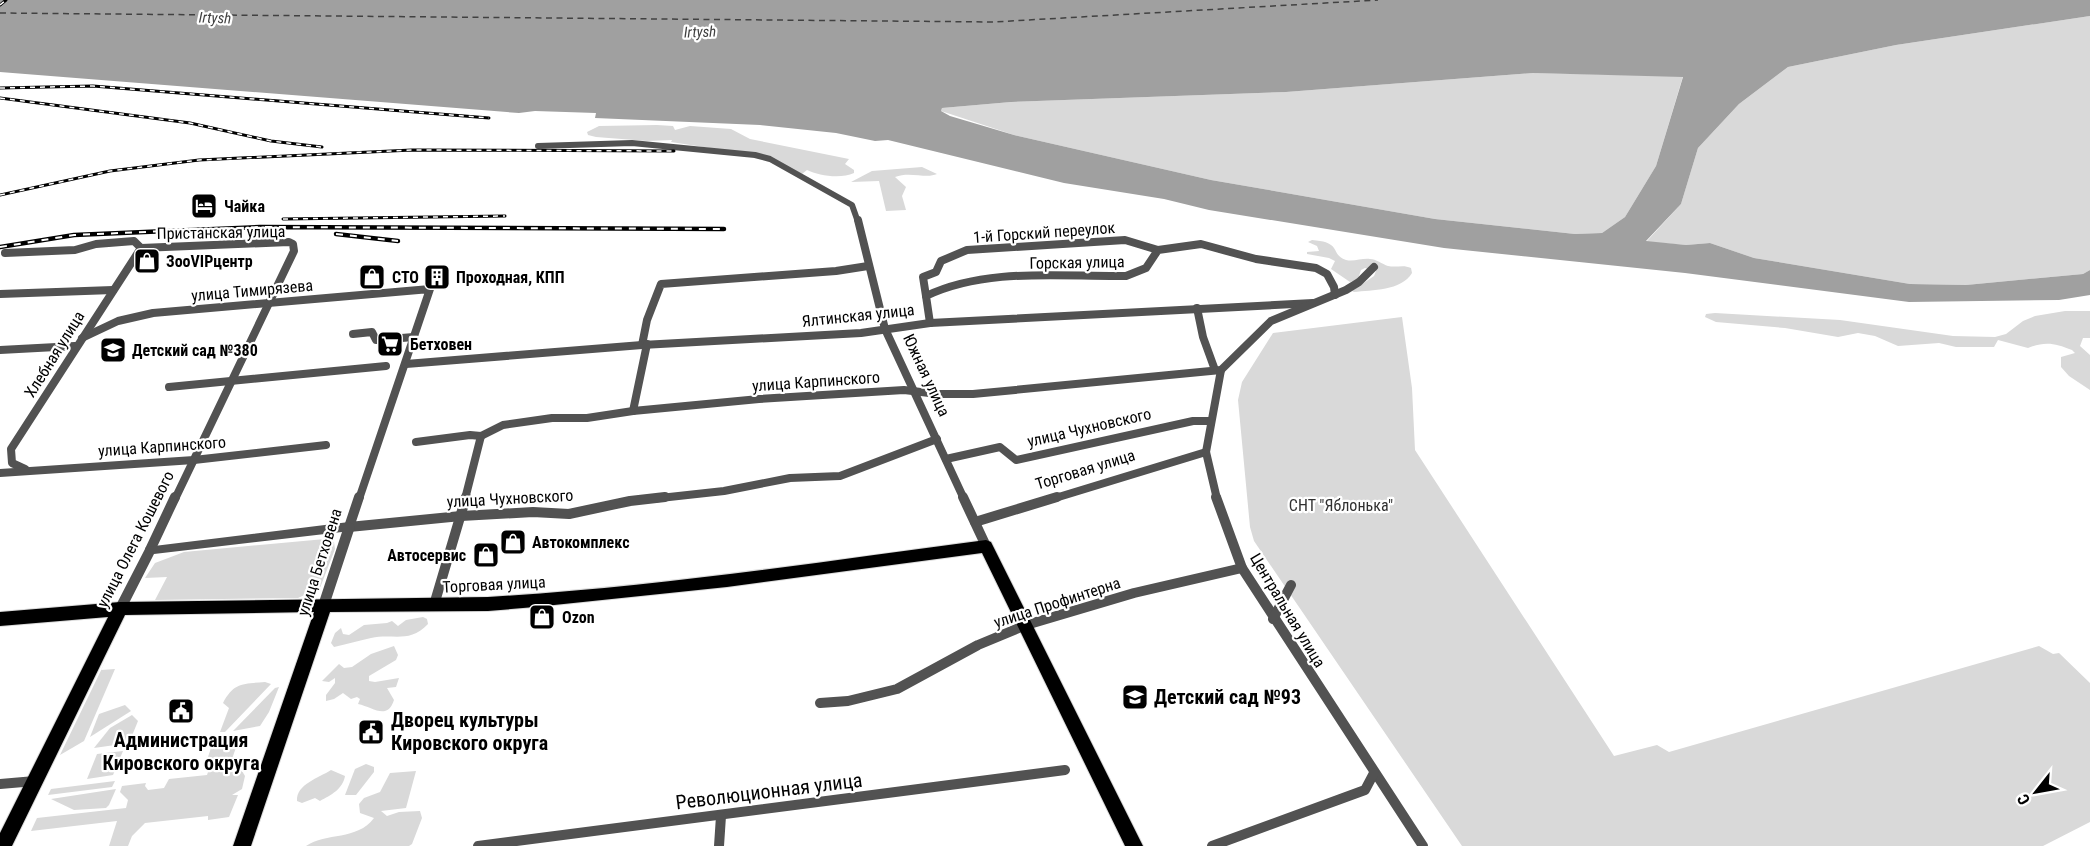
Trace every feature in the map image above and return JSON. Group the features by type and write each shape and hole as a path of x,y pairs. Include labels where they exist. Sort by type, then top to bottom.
{"main road":[{"name":"Торговая улица","path":"0,618 120,609 324,604 434,605 535,601 716,582 986,546"},
{"name":"Южная улица","path":"986,546 1134,846"},
{"name":"улица Бетховена","path":"242,846 324,604"},
{"name":"улица Олега Кошевого","path":"3,846 120,609"}],"street":[{"name":"Южная улица","path":"538,146 632,143 755,154 770,159 852,205 885,328 986,546"},
{"name":"1-й Горский переулок","path":"926,296 923,277 936,272 941,261 967,250 1125,240 1158,250"},
{"name":"Пристанская улица","path":"5,253 75,250 96,244 134,241 141,248 289,242 294,247"},
{"path":"1158,250 1201,244 1256,259 1316,268 1327,274 1334,287 1335,295"},
{"name":"улица Олега Кошевого","path":"120,609 195,460 294,247"},
{"name":"Хлебная улица","path":"28,470 12,463 11,449 75,346 141,248"},
{"name":"Горская улица","path":"926,296 936,289 954,284 1015,276 1084,278 1142,273 1154,261 1158,250"},
{"path":"633,411 647,320 661,284 836,271 868,266"},
{"path":"1197,308 1203,337 1218,370 1270,321 1335,295 1359,282 1374,267"},
{"name":"улица Тимирязева","path":"82,338 105,326 130,318 185,309 430,289"},
{"name":"улица Бетховена","path":"324,604 430,289"},
{"path":"0,294 113,290"},
{"path":"926,296 930,322"},
{"name":"Ялтинская улица","path":"406,364 644,344 861,333 930,322 1313,303"},
{"path":"353,334 372,332 376,340 414,337"},
{"path":"0,350 75,346"},
{"path":"169,387 386,366"},
{"name":"улица Карпинского","path":"416,442 470,435 482,436 503,425 552,418 587,418 633,411 759,399 904,390 915,393 980,393 1054,389 1218,370"},
{"name":"Центральная улица","path":"1218,370 1206,452 1218,505 1242,568 1423,846"},
{"name":"улица Чухновского","path":"946,459 1000,447 1016,460 1193,421 1209,421"},
{"path":"434,605 482,436"},
{"name":"улица Чухновского","path":"150,550 461,516 533,512 569,514 630,501 724,491 790,478 840,476 937,439"},
{"name":"улица Карпинского","path":"0,473 195,460 326,445"},
{"name":"Торговая улица","path":"975,522 1206,452"},
{"name":"улица Профинтерна","path":"819,703 848,701 897,688 978,645 1026,625 1134,593 1242,568"},
{"path":"1274,619 1291,585"},
{"name":"Революционная улица","path":"478,846 1065,770"},
{"path":"1212,846 1365,790 1374,773"},
{"path":"0,784 35,781"},
{"path":"719,846 721,816"}],"green space":[{"path":"2090,16 2090,270 2083,274 1966,285 1910,284 1754,258 1710,243 1686,245 1646,242 1681,204 1698,148 1739,104 1788,67 1896,45"},
{"path":"1533,73 1683,76 1656,166 1625,217 1602,233 1575,234 1435,219 1211,180 1014,135 941,111 942,108 1011,102 1286,92"},
{"path":"599,126 673,126 675,130 690,126 731,129 750,139 849,159 845,164 854,170 854,173 830,176 807,170 802,174 769,157 671,142 672,140 647,141 596,137 588,135 587,132"},
{"path":"922,167 937,174 895,177 906,187 902,196 906,210 886,211 879,181 851,182 872,171"},
{"path":"1312,240 1328,243 1341,258 1346,260 1372,259 1388,266 1411,268 1412,273 1407,279 1394,286 1354,292 1352,291 1374,276 1376,271 1365,268 1361,270 1358,279 1350,282 1331,269 1335,261 1307,254 1307,252 1319,251 1317,246 1308,242"},
{"path":"2065,311 2090,311 2090,338 2083,338 2080,346 2090,355 2090,390 2069,376 2061,367 2061,357 2075,353 2055,344 2040,344 2028,348 1998,340 1994,347 1956,347 1939,343 1898,346 1875,336 1858,333 1838,337 1785,328 1716,322 1705,317 1706,314 1715,313 1840,320 1953,336 1995,337 2006,334 2023,321 2035,316"},
{"name":"СНТ \"Яблонька\"","path":"1402,317 1412,388 1415,450 1614,756 1657,745 1669,752 2039,646 2053,654 2059,653 2090,683 2090,822 2043,846 1462,846 1254,541 1250,527 1238,400 1242,382 1273,333"},
{"path":"325,539 334,542 335,549 320,588 298,598 155,600 167,577 145,578 155,563 184,552"},
{"path":"423,617 427,619 428,624 407,636 371,638 334,647 331,643 335,633 341,628 343,634 349,635 364,625 392,621 398,626 406,620"},
{"path":"394,646 398,655 396,660 369,676 369,681 375,682 399,678 396,687 387,688 394,700 388,710 379,711 358,704 360,699 357,697 351,699 343,693 326,701 326,695 335,683 335,678 329,682 322,681 339,664 344,668 352,667 371,654"},
{"path":"115,669 84,741 60,755 101,670"},
{"path":"265,682 271,684 225,732 220,732 229,708 223,703 231,691 240,685"},
{"path":"279,687 269,712 260,726 233,731 275,688"},
{"path":"125,705 131,711 90,737 99,714"},
{"path":"132,715 138,721 129,743 94,748 110,728"},
{"path":"240,736 232,759 206,763 214,739"},
{"path":"123,751 113,775 87,779 97,754"},
{"path":"366,764 374,767 374,772 356,795 345,795 355,769"},
{"path":"240,765 232,772 242,771 245,776 242,789 232,795 238,795 229,817 208,820 208,816 145,823 132,836 128,846 109,846 117,821 31,831 37,818 126,808 128,800 120,792 122,786 146,783 148,790 164,788 169,779 207,775 209,769"},
{"path":"331,770 345,776 342,785 336,791 320,801 315,798 302,803 297,801 300,790 304,786"},
{"path":"416,771 406,808 381,811 387,816 399,812 420,811 422,818 412,844 409,846 306,846 359,830 367,825 374,818 360,813 359,804 364,798 380,792 390,773"},
{"path":"115,781 112,787 48,795 51,789"},
{"path":"116,789 106,808 74,810 51,799"}],"water":[{"name":"Irtysh","path":"0,0 2090,0 2090,16 1896,45 1788,67 1739,104 1698,148 1681,204 1646,241 1686,245 1710,243 1754,258 1910,284 1966,285 2083,274 2090,270 2090,295 2059,300 1909,302 1685,273 1444,248 1209,210 1164,199 1064,183 888,140 875,141 836,133 760,125 595,118 596,113 535,111 519,113 0,72","holes":["1533,73 1683,77 1656,166 1625,217 1602,233 1575,234 1435,219 1211,180 1014,135 950,116 941,111 942,108 1011,102 1286,92"]}],"ferry route":[{"path":"0,13 993,22 1378,0"}],"railway":[{"path":"0,5 6,0"},
{"path":"0,88 93,86 489,118"},
{"path":"0,98 190,123 271,141 322,147"},
{"path":"0,195 110,171 199,160 412,150 674,151"},
{"path":"283,219 505,216"},
{"path":"0,247 74,235 260,227 724,229"},
{"path":"336,234 398,241"}],"place":[{"name":"Чайка","path":"204,206"},
{"name":"ЗооVIPцентр","path":"147,261"},
{"name":"СТО","path":"372,277"},
{"name":"Проходная, КПП","path":"437,277"},
{"name":"Бетховен","path":"390,344"},
{"name":"Детский сад №380","path":"113,350"},
{"name":"Автокомплекс","path":"513,542"},
{"name":"Автосервис","path":"486,555"},
{"name":"Ozon","path":"542,617"},
{"name":"Детский сад №93","path":"1135,697"},
{"name":"Администрация Кировского округа","path":"181,711"},
{"name":"Дворец культуры Кировского округа","path":"371,732"}]}
